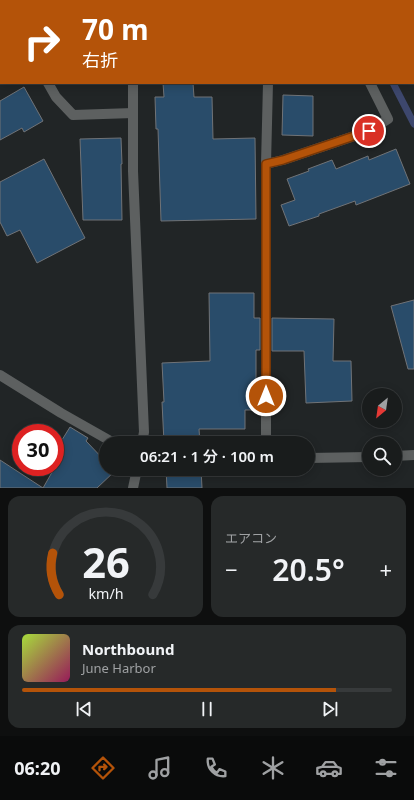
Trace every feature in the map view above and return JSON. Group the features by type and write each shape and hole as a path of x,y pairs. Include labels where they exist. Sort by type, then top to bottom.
{"street":[{"path":"49,84 56,97 73,114 133,113"},
{"path":"133,84 133,171 143,436"},
{"path":"266,436 266,164 268,84"},
{"path":"266,164 283,160 369,131 388,119 370,84"},
{"path":"0,375 102,436"},
{"path":"402,456 414,455"},
{"path":"315,458 362,457"},
{"path":"133,488 136,476"}],"building":[{"path":"163,84 193,84 194,97 212,97 213,139 255,138 256,219 161,221 158,129 156,129 155,97 164,97"},
{"path":"24,87 43,121 24,132 22,128 0,140 0,101"},
{"path":"283,95 313,96 313,136 282,135"},
{"path":"121,138 122,220 83,220 80,139"},
{"path":"396,149 410,184 356,205 355,201 319,214 319,216 289,226 281,205 295,200 287,179 332,160 336,169 368,156 369,160"},
{"path":"44,159 85,238 37,263 20,230 7,236 0,222 0,182"},
{"path":"209,293 254,293 254,318 260,318 260,350 256,350 256,410 245,410 245,429 199,429 200,436 164,436 162,363 210,361"},
{"path":"414,300 414,369 408,369 391,306"},
{"path":"272,318 334,319 333,361 351,361 352,401 306,403 304,351 272,351"},
{"path":"70,427 88,438 86,441 99,455 99,476 110,476 97,488 43,488 50,476 64,476 64,437"},
{"path":"0,460 12,468 12,476 25,476 43,488 0,488"},
{"path":"166,476 201,476 202,488 167,488"}],"waterway":[{"path":"394,84 414,124"}],"route":[{"path":"266,396 266,164 283,160 369,131"}]}
